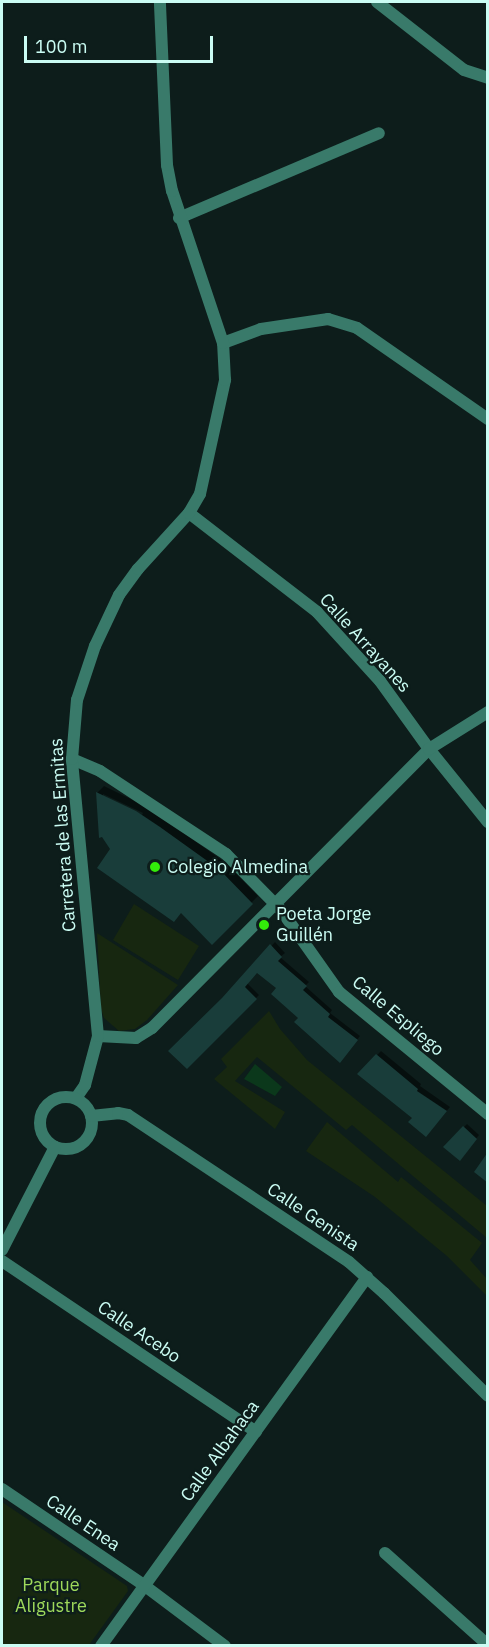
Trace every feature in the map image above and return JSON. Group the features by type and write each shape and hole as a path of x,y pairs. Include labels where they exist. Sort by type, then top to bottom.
{"street":[{"name":"Carretera de las Ermitas","path":"76,1098 85,1085 98,1036 72,759 77,700 95,646 119,595 138,569 189,513 200,494 207,471 223,391 226,362 223,343 178,218 167,165 160,2"},
{"path":"377,2 464,70 488,78"},
{"path":"178,218 379,133"},
{"path":"223,343 261,329 328,319 357,328 488,419"},
{"name":"Calle Arrayanes","path":"189,513 317,612 380,681 429,748 488,822"},
{"path":"98,1036 136,1038 152,1028 429,748 488,712"},
{"name":"Calle Espliego","path":"72,759 100,771 210,843 250,877 275,904 339,992 488,1114"},
{"path":"60,1097 76,1098 88,1109 91,1116 90,1133 86,1140 72,1149 55,1147 43,1136 40,1128 41,1112 52,1100 60,1097"},
{"name":"Calle Genista","path":"91,1116 118,1113 128,1115 367,1277 488,1396"},
{"path":"2,1250 55,1147"},
{"name":"Calle Acebo","path":"2,1261 256,1432"},
{"name":"Calle Albahaca","path":"101,1646 367,1277"},
{"name":"Calle Enea","path":"2,1489 145,1586 225,1646"},
{"path":"384,1553 488,1645"}],"green space":[{"path":"134,904 199,946 178,980 113,940"},
{"path":"97,933 178,985 147,1020 135,1029 119,1031 104,1018 101,1009"},
{"path":"269,1011 280,1029 307,1060 487,1206 487,1238 352,1125 346,1130 257,1057 235,1081 285,1112 275,1129 214,1079 227,1067 221,1059"},
{"path":"327,1122 398,1182 401,1177 482,1243 470,1260 487,1279 487,1296 447,1256 375,1197 306,1151"},
{"name":"Parque Aligustre","path":"2,1502 127,1586 128,1591 89,1645 2,1645"}],"shaded area":[{"path":"255,1064 282,1087 275,1096 244,1079"}],"building":[{"name":"Colegio Almedina","path":"96,792 136,811 160,827 220,870 253,904 212,945 181,913 174,922 97,868 110,849 102,837 99,838"},
{"path":"270,944 282,957 278,961 307,986 303,990 330,1014 328,1017 358,1040 340,1063 294,1022 298,1018 271,994 276,988 257,973 245,987 257,999 187,1069 168,1051 222,998"},
{"path":"376,1054 418,1089 417,1091 447,1111 426,1137 408,1122 412,1118 357,1074"},
{"path":"463,1126 477,1139 460,1161 443,1147"},
{"path":"488,1152 488,1183 474,1172"}],"place":[{"name":"Colegio Almedina","path":"155,867"},
{"name":"Poeta Jorge Guillén","path":"264,925"}]}
